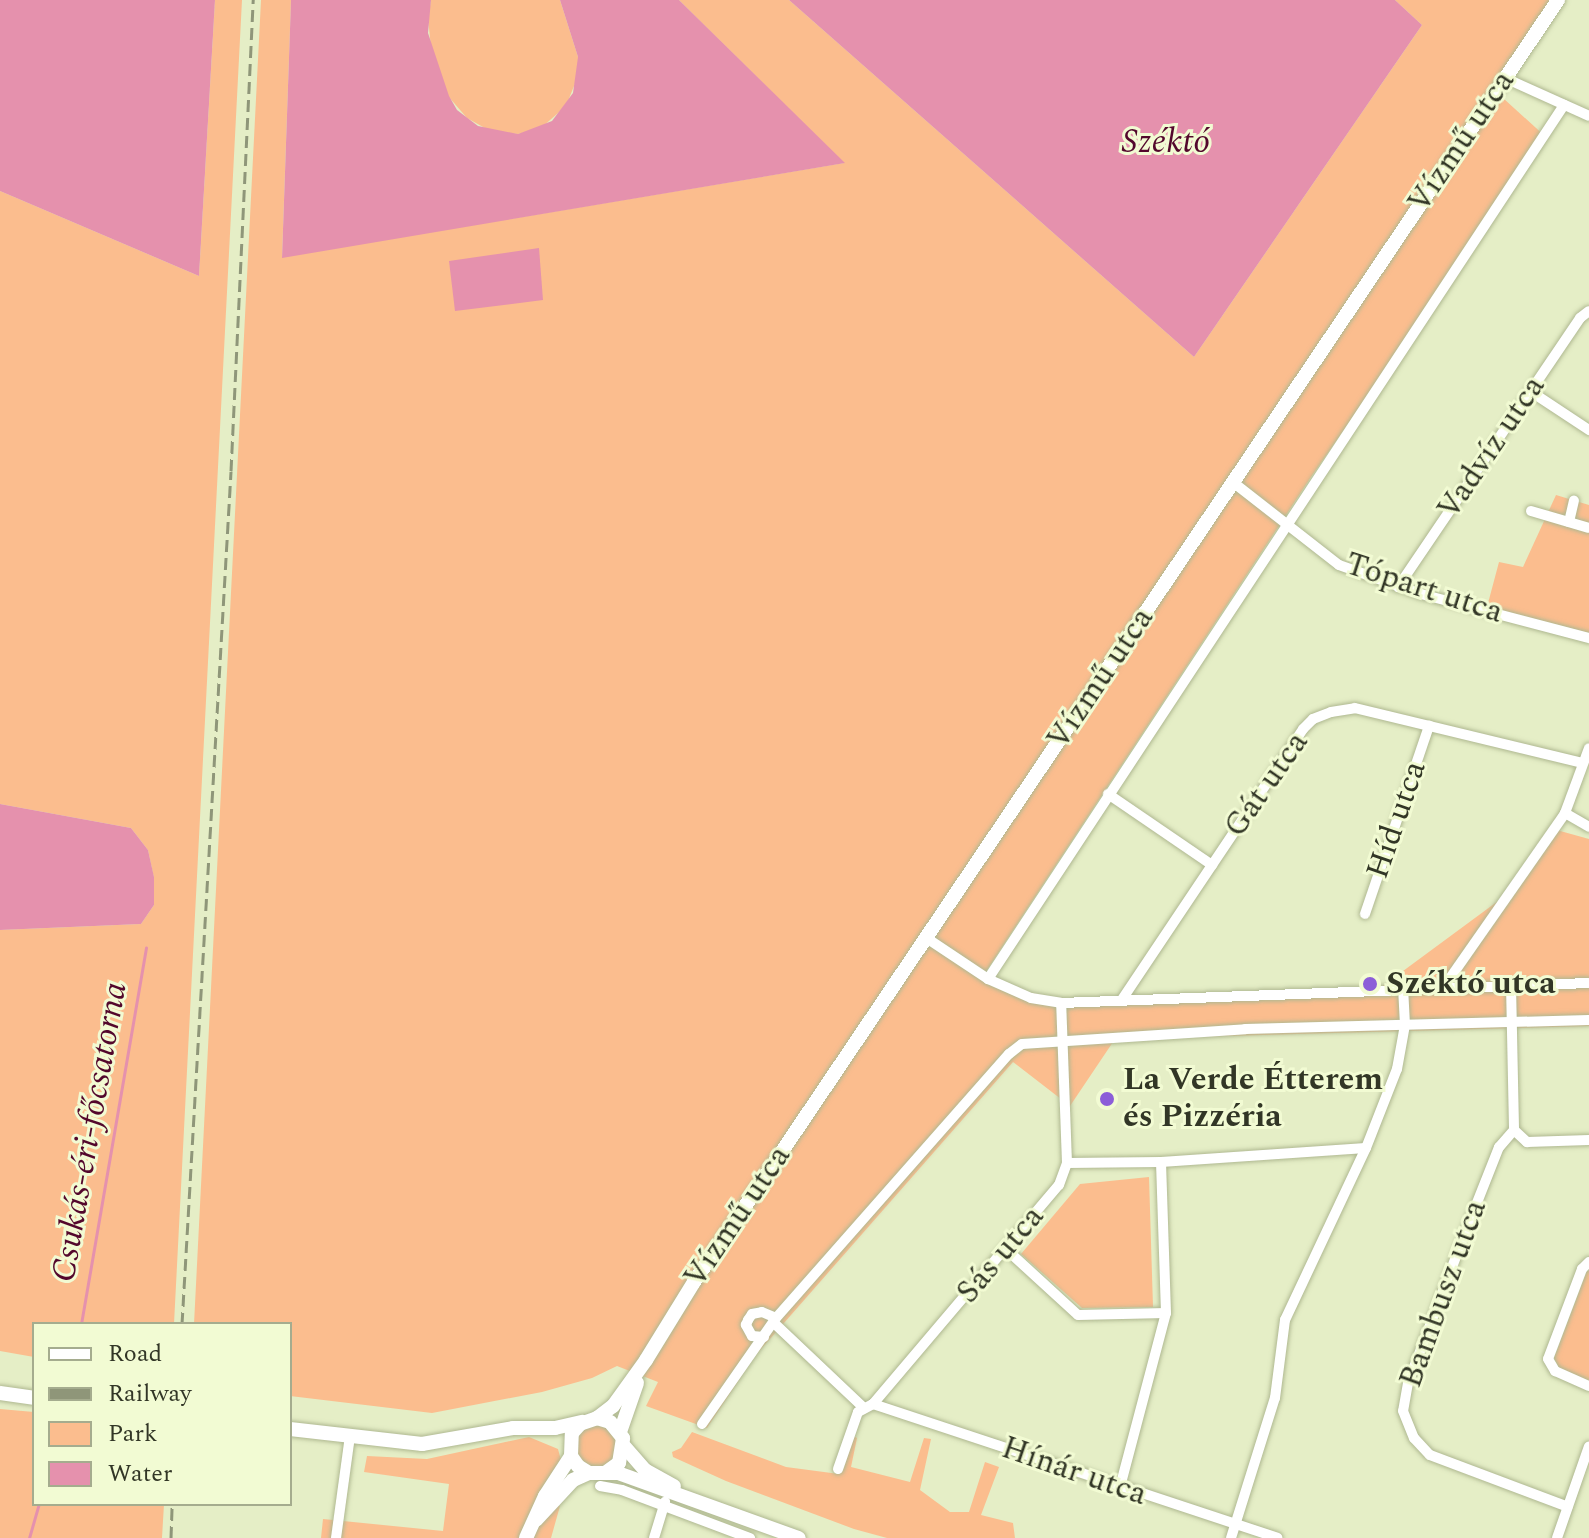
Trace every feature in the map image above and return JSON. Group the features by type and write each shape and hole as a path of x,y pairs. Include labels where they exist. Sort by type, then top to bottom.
{"main road":[{"name":"Vízmű utca","path":"646,1360 694,1282 925,937 1558,0"},
{"path":"526,1538 570,1450 572,1433 613,1406 646,1360"},
{"path":"602,1479 619,1463 622,1439 646,1360"},
{"path":"0,1393 32,1398"},
{"path":"292,1429 422,1444 532,1426 555,1428 591,1420 610,1422 645,1470 691,1498 799,1538"},
{"path":"532,1426 570,1450 578,1466 602,1479 629,1476 666,1498 691,1498"},
{"path":"536,1520 559,1493 589,1473"}],"street":[{"path":"1505,78 1589,116"},
{"name":"Vízmű utca","path":"988,979 1564,105"},
{"name":"Vadvíz utca","path":"1398,587 1580,318 1589,311"},
{"path":"1530,391 1589,430"},
{"name":"Tópart utca","path":"1234,483 1339,565 1398,587 1589,638"},
{"path":"1569,522 1574,501"},
{"path":"1531,511 1589,528"},
{"name":"Gát utca","path":"1121,1001 1303,729 1313,719 1355,708 1582,763"},
{"name":"Híd utca","path":"1365,914 1429,726"},
{"path":"1447,988 1448,981 1565,813 1589,748"},
{"path":"1108,794 1212,865"},
{"path":"1565,813 1589,827"},
{"path":"925,937 988,979 1031,998 1061,1003 1589,983"},
{"path":"1511,985 1514,1130 1527,1142 1589,1140"},
{"path":"1231,1538 1275,1398 1285,1320 1366,1148 1397,1069 1405,1025 1403,990"},
{"path":"1061,1003 1067,1163 1161,1162 1366,1148"},
{"path":"702,1424 775,1320 1009,1054 1031,1041 1589,1020"},
{"name":"Bambusz utca","path":"1514,1130 1499,1147 1408,1383 1403,1411 1414,1438 1430,1455 1568,1507"},
{"path":"1120,1487 1166,1313 1161,1162"},
{"name":"Sás utca","path":"838,1469 858,1412 868,1406 1007,1250 1059,1185 1067,1163"},
{"path":"1007,1250 1078,1315 1166,1313"},
{"path":"1589,1262 1581,1273 1548,1359 1555,1371 1589,1386"},
{"name":"Vízmű utca","path":"764,1337 752,1336 746,1325 748,1320 752,1314 762,1312 775,1320"},
{"path":"775,1320 868,1406"},
{"name":"Hínár utca","path":"868,1406 1277,1538"},
{"path":"336,1538 350,1436"},
{"path":"1557,1538 1589,1446"},
{"path":"654,1538 666,1498 750,1538"}],"green space":[{"path":"215,0 242,0 174,1322 32,1322 32,1357 0,1351 0,930 141,924 154,905 154,878 148,850 131,828 0,804 0,191 199,276"},
{"path":"261,0 291,0 282,257 844,163 679,0 789,0 1194,357 1422,25 1395,0 1552,0 1492,88 1547,138 1311,477 985,973 1028,992 1058,999 1380,988 1498,901 1553,829 1589,839 1589,1026 1115,1039 1070,1106 1013,1062 755,1356 707,1428 646,1406 658,1382 617,1366 592,1378 542,1392 432,1413 292,1396 292,1322 194,1322"},
{"path":"431,0 560,0 578,57 578,76 566,106 541,128 518,134 492,132 467,118 448,96 431,48 428,18"},
{"path":"1556,495 1589,505 1589,633 1487,607 1499,562 1523,567"},
{"path":"1149,1177 1153,1307 1082,1308 1021,1254 1080,1184"},
{"path":"1587,1271 1589,1381 1560,1370 1554,1358"},
{"path":"0,1409 32,1412 32,1506 164,1506 162,1538 0,1538"},
{"path":"596,1425 611,1431 617,1446 611,1461 596,1467 581,1461 575,1446 581,1431"},
{"path":"692,1432 786,1467 839,1474 852,1435 857,1438 851,1467 910,1482 924,1438 931,1439 920,1490 950,1512 969,1512 985,1462 999,1467 981,1515 1013,1523 1015,1538 887,1538 854,1529 726,1481 673,1457 672,1452 681,1448"},
{"path":"529,1437 558,1449 562,1464 543,1504 560,1506 551,1538 321,1538 323,1519 443,1531 449,1484 364,1472 367,1456 427,1459"}],"water":[{"path":"0,0 215,0 199,276 0,191"},
{"path":"291,0 431,0 428,33 449,96 457,110 478,126 518,134 552,121 573,93 578,57 560,0 679,0 845,163 282,258"},
{"name":"Széktó","path":"789,0 1395,0 1422,25 1194,357"},
{"path":"539,248 543,300 455,311 449,261"},
{"path":"0,804 131,828 148,850 154,877 154,905 141,924 0,930"}],"waterway":[{"name":"Csukás-éri-főcsatorna","path":"81,1322 146,948"},
{"name":"Csukás-éri-főcsatorna","path":"29,1538 38,1506"}],"railway":[{"path":"182,1322 231,471 253,0"},
{"path":"171,1538 172,1506"}],"place":[{"name":"Széktó utca","path":"1370,984"},
{"name":"La Verde Étterem és Pizzéria","path":"1107,1099"}]}
